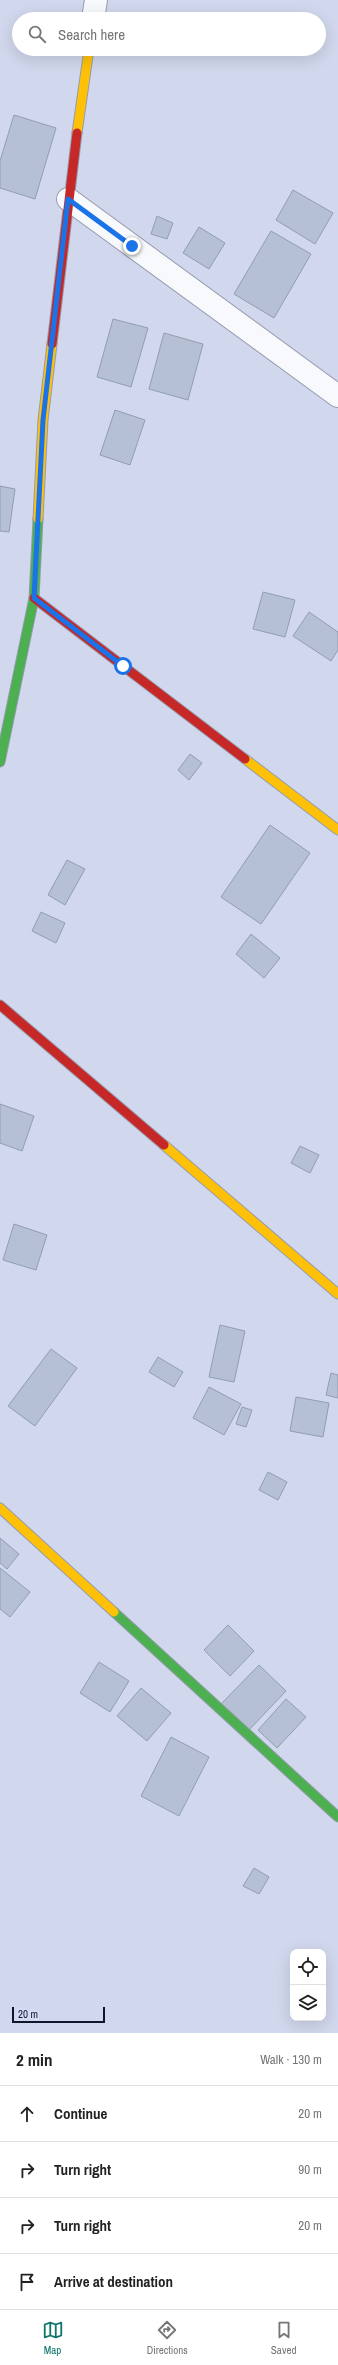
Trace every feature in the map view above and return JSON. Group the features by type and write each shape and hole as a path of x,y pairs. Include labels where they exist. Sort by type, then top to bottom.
{"street":[{"path":"94,12 96,0"},
{"path":"0,762 34,598 43,420 68,199 88,56"},
{"path":"68,199 338,396"},
{"path":"34,598 338,830"},
{"path":"0,1005 338,1294"},
{"path":"0,1508 338,1817"}],"building":[{"path":"14,115 56,128 35,199 0,188 0,161"},
{"path":"293,190 333,213 315,244 276,220"},
{"path":"157,216 173,223 167,239 151,234"},
{"path":"199,227 225,243 209,269 183,253"},
{"path":"271,231 311,254 274,318 234,294"},
{"path":"113,319 148,328 131,387 97,377"},
{"path":"164,333 203,344 188,400 149,389"},
{"path":"115,410 145,420 130,465 100,455"},
{"path":"0,486 15,489 9,532 0,531"},
{"path":"263,592 295,600 285,637 253,629"},
{"path":"309,612 338,632 338,650 331,661 293,636"},
{"path":"190,754 202,763 189,780 178,770"},
{"path":"270,825 310,853 261,924 221,897"},
{"path":"67,860 85,869 65,905 48,895"},
{"path":"41,912 65,923 56,943 32,931"},
{"path":"251,934 280,958 264,978 236,954"},
{"path":"0,1104 34,1116 22,1151 0,1143"},
{"path":"300,1146 319,1155 310,1173 291,1163"},
{"path":"14,1224 47,1235 36,1270 3,1260"},
{"path":"220,1325 245,1331 234,1382 209,1377"},
{"path":"51,1349 77,1368 35,1426 8,1406"},
{"path":"158,1357 183,1372 174,1387 149,1372"},
{"path":"331,1373 338,1375 338,1398 326,1395"},
{"path":"209,1387 241,1404 224,1435 193,1418"},
{"path":"296,1397 329,1403 323,1437 290,1431"},
{"path":"242,1407 252,1410 246,1427 236,1424"},
{"path":"268,1472 287,1482 278,1500 259,1490"},
{"path":"0,1538 19,1554 7,1569 0,1563"},
{"path":"0,1568 30,1592 10,1617 0,1609"},
{"path":"228,1625 254,1651 230,1676 204,1650"},
{"path":"99,1662 129,1681 110,1712 80,1693"},
{"path":"259,1665 286,1691 249,1730 221,1704"},
{"path":"141,1688 171,1713 147,1741 117,1716"},
{"path":"286,1699 306,1717 277,1748 258,1730"},
{"path":"171,1737 209,1757 179,1816 141,1796"},
{"path":"254,1868 269,1877 259,1894 243,1886"}],"traffic: fast":[{"path":"0,762 34,598 38,519"},
{"path":"114,1612 338,1817"}],"traffic: slow":[{"path":"77,133 88,56"},
{"path":"38,519 43,420 52,344"},
{"path":"245,759 338,830"},
{"path":"164,1145 338,1294"},
{"path":"0,1508 114,1612"}],"traffic: jam":[{"path":"52,344 77,133"},
{"path":"34,598 245,759"},
{"path":"0,1005 164,1145"}],"route":[{"path":"123,666 34,598 43,420 68,199 132,246"}]}
